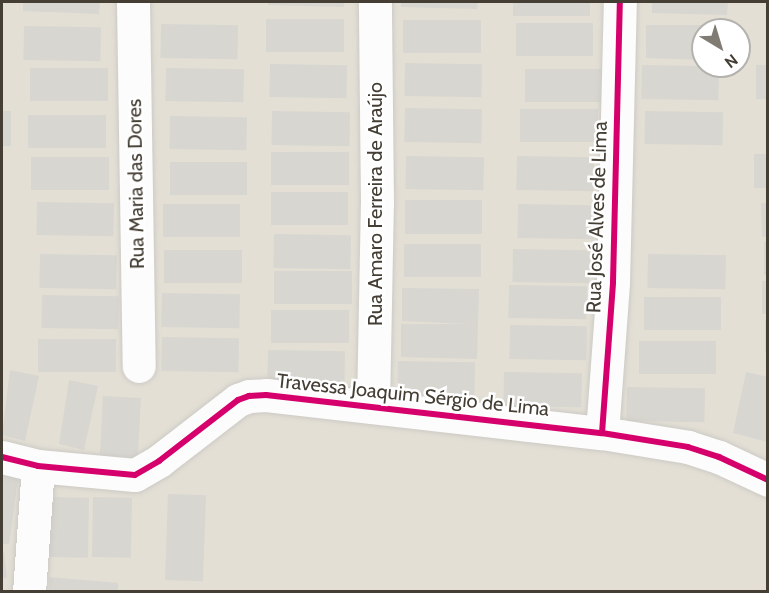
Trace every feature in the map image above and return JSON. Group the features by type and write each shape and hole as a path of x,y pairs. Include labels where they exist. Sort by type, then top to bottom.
{"street":[{"name":"Rua Maria das Dores","path":"133,2 139,366"},
{"name":"Rua Amaro Ferreira de Araújo","path":"373,407 377,204 375,2"},
{"name":"Rua José Alves de Lima","path":"603,433 613,282 621,2"},
{"name":"Travessa Joaquim Sérgio de Lima","path":"2,457 38,466 135,475 159,461 238,400 249,396 266,395 603,433 688,447 719,457 768,480"},
{"path":"29,591 38,466"}],"shaded area":[{"path":"2,2 767,2 767,591 2,591"}],"building":[{"path":"23,2 100,2 99,14 23,11"},
{"path":"268,2 344,2 344,7 268,5"},
{"path":"401,2 478,2 477,9 401,7"},
{"path":"513,2 590,2 590,16 513,16"},
{"path":"652,2 728,2 727,15 652,13"},
{"path":"266,19 344,19 344,52 266,52"},
{"path":"403,20 481,20 481,53 403,53"},
{"path":"516,23 593,23 593,56 516,56"},
{"path":"161,24 238,25 237,59 160,58"},
{"path":"646,25 691,25 691,60 646,58"},
{"path":"24,26 101,27 100,61 23,60"},
{"path":"405,63 482,64 481,97 404,96"},
{"path":"270,64 347,65 346,98 269,97"},
{"path":"642,65 691,66 691,78 719,78 718,100 641,99"},
{"path":"756,65 768,65 768,99 756,99"},
{"path":"30,68 108,68 108,101 30,101"},
{"path":"166,68 244,69 243,102 165,101"},
{"path":"525,69 603,69 603,102 525,102"},
{"path":"405,108 482,109 481,143 404,142"},
{"path":"520,109 598,109 598,142 520,142"},
{"path":"2,111 11,111 11,146 2,146"},
{"path":"272,111 350,112 349,146 271,145"},
{"path":"645,111 723,112 722,145 644,144"},
{"path":"28,115 106,115 106,148 28,148"},
{"path":"170,116 247,117 246,150 169,149"},
{"path":"271,152 349,152 349,185 271,185"},
{"path":"754,154 768,154 768,188 754,188"},
{"path":"406,156 484,157 483,190 405,189"},
{"path":"517,156 594,157 593,191 516,190"},
{"path":"31,157 109,157 109,190 31,190"},
{"path":"170,162 247,162 247,195 170,195"},
{"path":"271,192 348,192 348,225 271,225"},
{"path":"405,200 482,200 482,234 405,234"},
{"path":"37,202 114,203 113,236 36,235"},
{"path":"761,203 768,203 768,237 762,237"},
{"path":"163,204 240,204 240,237 163,237"},
{"path":"518,204 595,205 594,239 517,238"},
{"path":"274,234 351,235 350,269 273,268"},
{"path":"764,242 768,242 768,275 764,275"},
{"path":"404,244 481,244 481,277 404,277"},
{"path":"513,249 590,250 589,283 512,282"},
{"path":"164,250 242,250 242,283 164,283"},
{"path":"40,254 117,255 116,289 39,288"},
{"path":"648,254 726,255 725,289 647,288"},
{"path":"274,271 352,271 352,304 274,304"},
{"path":"762,281 768,281 768,314 762,314"},
{"path":"509,285 587,286 586,319 508,318"},
{"path":"402,288 479,289 477,359 401,357 401,324 468,324 402,321"},
{"path":"162,293 240,294 239,328 161,327"},
{"path":"42,295 119,296 118,329 41,328"},
{"path":"644,297 721,297 721,330 644,330"},
{"path":"271,310 349,310 349,343 271,343"},
{"path":"765,319 768,319 768,352 765,352"},
{"path":"510,325 587,326 586,360 509,359"},
{"path":"162,337 239,338 238,372 161,371"},
{"path":"38,339 116,339 116,372 38,372"},
{"path":"639,341 716,341 716,374 639,374"},
{"path":"268,350 345,351 344,384 267,383"},
{"path":"398,361 475,362 474,395 397,394"},
{"path":"10,370 39,376 25,441 2,435"},
{"path":"504,372 582,373 581,407 503,406"},
{"path":"746,372 768,377 768,442 733,433"},
{"path":"69,380 98,386 84,450 59,444"},
{"path":"627,387 705,388 704,422 626,421"},
{"path":"103,396 141,398 138,458 100,456"},
{"path":"2,471 19,472 9,544 2,544"},
{"path":"168,494 206,495 203,581 165,580"},
{"path":"50,497 89,498 88,558 49,557"},
{"path":"93,497 132,498 131,558 92,557"},
{"path":"2,552 4,552 7,578 2,578"},
{"path":"49,577 118,583 118,592 49,592"}],"cycle path":[{"path":"602,433 613,282 620,2"},
{"path":"2,457 38,466 135,475 159,461 238,400 249,396 266,395 602,433 688,447 719,457 768,480"}]}
